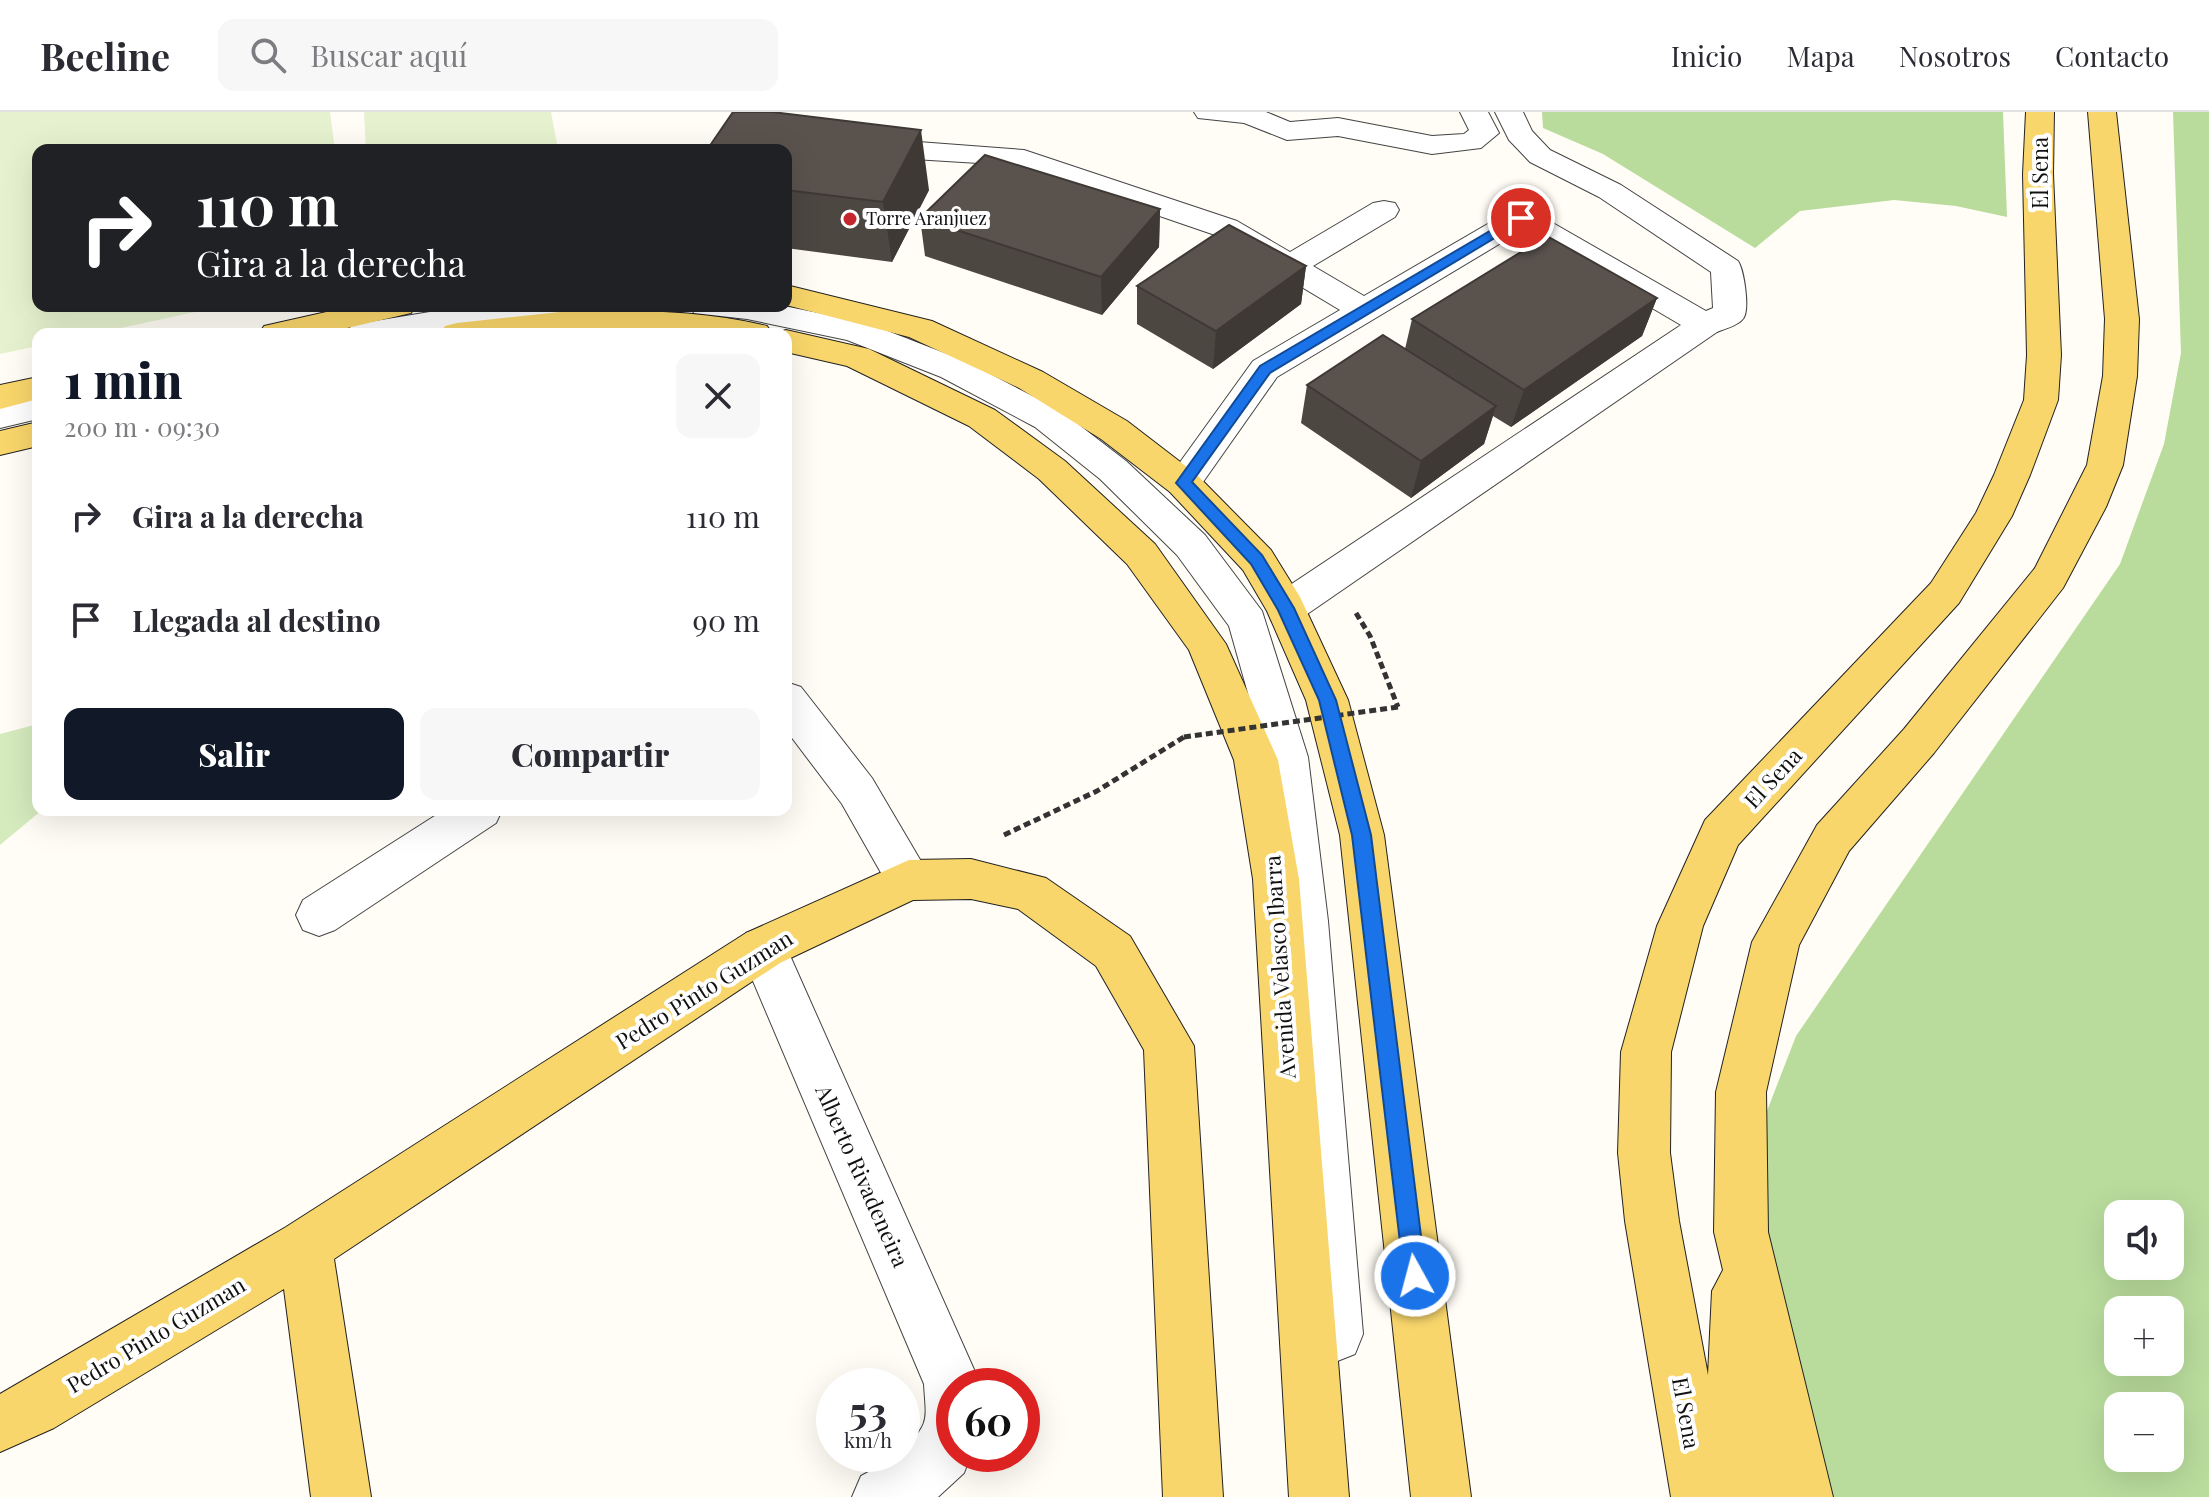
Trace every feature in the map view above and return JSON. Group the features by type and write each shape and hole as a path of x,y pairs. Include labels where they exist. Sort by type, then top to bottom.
{"main road":[{"name":"El Sena","path":"1701,1497 1649,1194 1644,1153 1646,1052 1680,926 1721,833 1945,593 1993,516 2012,475 2041,400 2044,355 2038,174 2040,112"},
{"path":"1758,1497 1736,1377 1741,1232 1741,1092 1776,942 1833,838 1919,741 2049,578 2087,507 2105,465 2120,376 2122,319 2102,112"},
{"path":"792,297 920,329 1031,380 1114,430 1183,483 1257,560 1286,608 1327,700 1362,835 1441,1497"},
{"path":"302,328 373,312"},
{"path":"494,328 525,323 609,319 715,328"},
{"name":"Avenida Velasco Ibarra","path":"792,342 857,357 982,418 1052,470 1141,554 1206,644 1256,760 1276,879 1319,1497"},
{"path":"0,397 32,389"},
{"path":"0,443 32,435"},
{"name":"Pedro Pinto Guzman","path":"0,1423 34,1408 305,1246 763,948 909,880 971,879 1030,892 1113,951 1169,1046 1193,1497"},
{"path":"1741,1232 1803,1497"},
{"path":"305,1246 341,1497"}],"street":[{"path":"1208,112 1249,115 1287,131 1338,127 1432,145 1471,142 1477,125 1610,191 1727,268 1730,313 1705,325 1286,608"},
{"path":"1509,112 1519,134 1540,156"},
{"path":"832,145 1014,156 1226,228 1364,310"},
{"path":"1290,266 1384,210"},
{"path":"1183,483 1265,369 1521,218 1705,325"},
{"path":"398,328 492,312"},
{"path":"762,312 855,331 953,369 1048,419 1113,470 1191,545 1248,622 1287,757 1305,921 1347,1497"},
{"path":"0,416 32,408"},
{"path":"792,707 857,791 909,880"},
{"path":"319,915 471,816"},
{"name":"Alberto Rivadeneira","path":"763,948 945,1368"},
{"path":"882,1497 912,1481 936,1459"}],"path":[{"path":"996,839 1097,791 1184,737 1398,707 1370,636"}],"green space":[{"path":"0,112 330,112 334,144 32,144 32,312 195,312 121,328 32,328 32,347 0,354"},
{"path":"364,112 551,112 557,144 366,144"},
{"path":"1542,112 2003,112 2007,217 1956,206 1894,200 1800,211 1755,248 1603,154 1543,128"},
{"path":"2173,112 2209,112 2209,1497 1771,1497 1741,1178 1796,1036 2120,564 2164,444 2181,353"},
{"path":"32,726 32,816 35,816 0,845 0,734"}],"building":[{"path":"733,112 772,112 921,130 883,202 792,191 792,144 711,144"},
{"path":"985,155 1160,209 1101,277 920,218"},
{"path":"1229,225 1306,266 1216,331 1137,286"},
{"path":"1547,236 1657,298 1524,390 1412,319"},
{"path":"1383,335 1496,406 1421,461 1307,385"}],"place":[{"name":"Torre Aranjuez","path":"850,219"}],"route":[{"path":"1415,1276 1362,835 1327,700 1286,608 1257,560 1183,483 1265,369 1521,218"}]}
